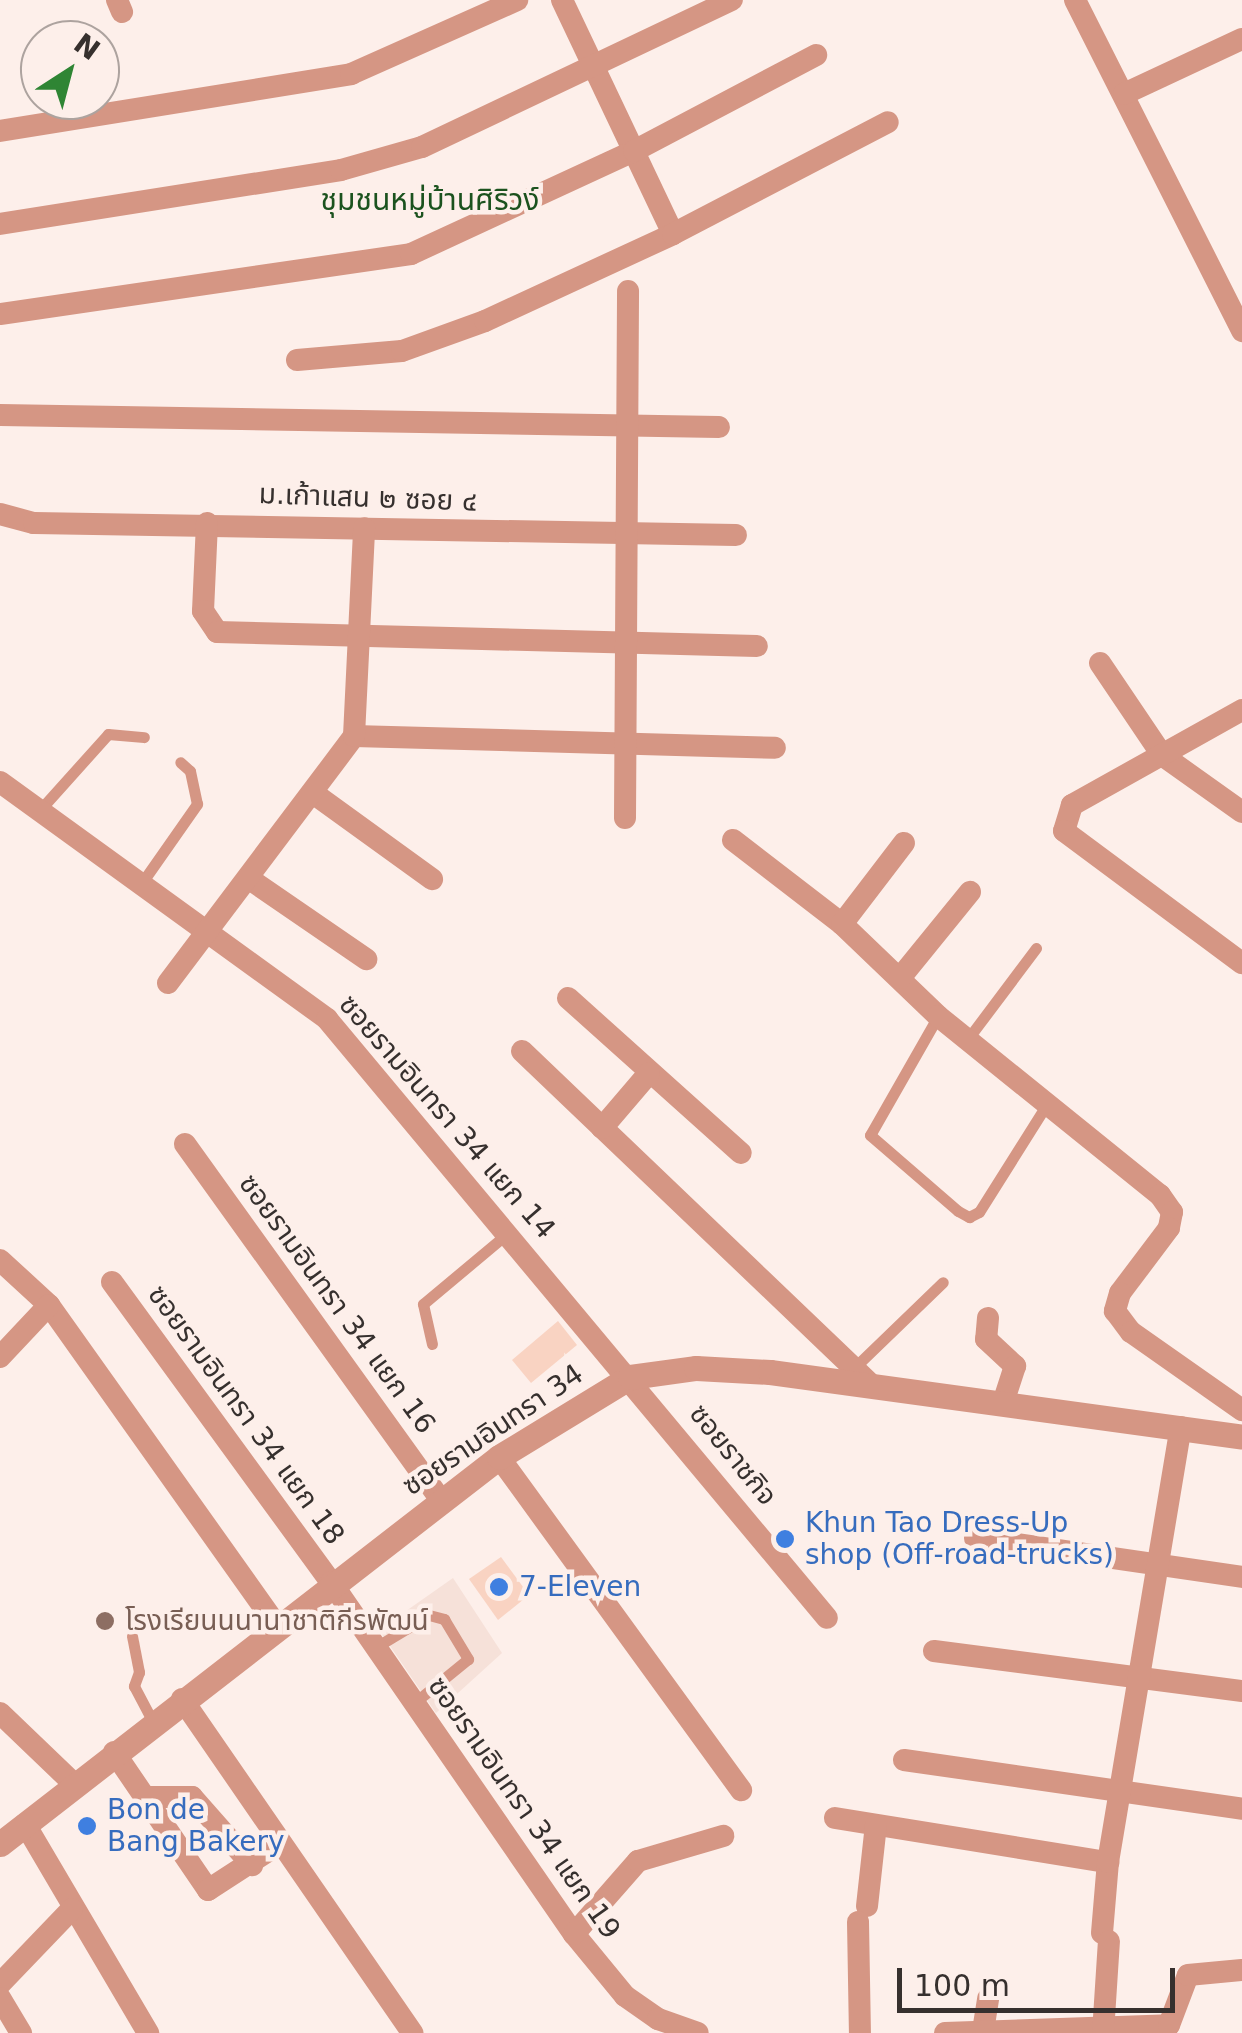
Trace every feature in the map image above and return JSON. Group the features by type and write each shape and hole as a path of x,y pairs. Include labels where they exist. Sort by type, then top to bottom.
{"street":[{"path":"0,131 351,74 517,0"},
{"path":"562,0 673,234"},
{"path":"0,224 341,170 422,148 732,0"},
{"path":"1075,0 1242,331"},
{"path":"1124,94 1242,38"},
{"path":"0,314 411,254 634,151 816,56"},
{"path":"298,360 402,351 673,234 888,122"},
{"path":"625,818 628,291"},
{"path":"0,415 719,427"},
{"name":"ม.เก้าแสน ๒ ซอย ๔","path":"0,514 34,523 207,523 736,536"},
{"path":"207,523 206,624 217,632 628,639 757,646"},
{"path":"168,983 252,880 354,736 364,528"},
{"path":"1100,663 1162,755 1242,812"},
{"path":"1242,710 1072,805 1064,831 1074,843 1242,963"},
{"path":"354,736 775,748"},
{"name":"ซอยรามอินทรา 34 แยก 14","path":"0,782 327,1019 630,1377"},
{"path":"313,794 432,878"},
{"path":"733,840 842,924 938,1016 1172,1212 1169,1228 1120,1293 1116,1312 1131,1332 1239,1400"},
{"path":"842,924 904,843"},
{"path":"252,880 366,959"},
{"path":"900,978 970,892"},
{"path":"568,998 741,1154"},
{"path":"522,1051 861,1374"},
{"path":"602,1128 649,1072"},
{"name":"ซอยรามอินทรา 34 แยก 16","path":"186,1144 440,1500"},
{"path":"0,1260 49,1305 276,1624"},
{"name":"ซอยรามอินทรา 34 แยก 18","path":"112,1282 332,1582"},
{"path":"0,1357 49,1305"},
{"path":"988,1318 986,1339 1015,1366 1003,1404"},
{"name":"ซอยรามอินทรา 34","path":"0,1844 276,1624 499,1456 630,1377 696,1368 861,1374 1003,1404 1242,1437"},
{"name":"ซอยราชกิจ","path":"630,1377 827,1618"},
{"path":"1103,2031 1108,1862 1181,1427"},
{"path":"499,1456 741,1790"},
{"path":"975,1538 1242,1577"},
{"name":"ซอยรามอินทรา 34 แยก 19","path":"332,1582 574,1934 624,1996 658,2020 698,2033"},
{"path":"934,1651 1242,1690"},
{"path":"182,1699 278,1844 412,2033"},
{"path":"0,1713 74,1784"},
{"path":"114,1752 208,1890 252,1865 278,1844"},
{"path":"904,1760 1242,1809"},
{"path":"146,1798 192,1797 252,1865"},
{"path":"835,1818 1108,1862"},
{"path":"26,1824 148,2033"},
{"path":"860,2033 862,1914 876,1825"},
{"path":"574,1934 638,1861 723,1836"},
{"path":"0,1984 72,1908"},
{"path":"946,2033 1103,2031 1169,2025 1188,1975 1242,1970"},
{"path":"0,1998 21,2033"},
{"path":"974,2032 988,1998"}],"lane":[{"path":"39,810 108,734 144,737"},
{"path":"141,884 197,804 190,771 180,762"},
{"path":"967,1040 1036,948"},
{"path":"938,1016 870,1135 958,1210 969,1217 979,1212 1047,1104"},
{"path":"432,1344 422,1304 509,1232"},
{"path":"861,1374 944,1282"},
{"path":"376,1648 428,1615 444,1619 468,1659 414,1703"},
{"path":"132,1636 139,1672 134,1686 153,1722"}],"shaded area":[{"path":"453,1578 502,1653 436,1713 379,1630"}],"building":[{"path":"558,1321 577,1345 531,1383 512,1360"},
{"name":"7-Eleven","path":"501,1557 529,1595 498,1620 469,1579"}],"place":[{"name":"Khun Tao Dress-Up shop (Off-road-trucks)","path":"785,1539"},
{"name":"7-Eleven","path":"499,1587"},
{"name":"โรงเรียนนนานาชาติกีรพัฒน์","path":"105,1621"},
{"name":"Bon de Bang Bakery","path":"87,1826"}],"district":[{"name":"ชุมชนหมู่บ้านศิริวง์","path":"430,200"}]}
